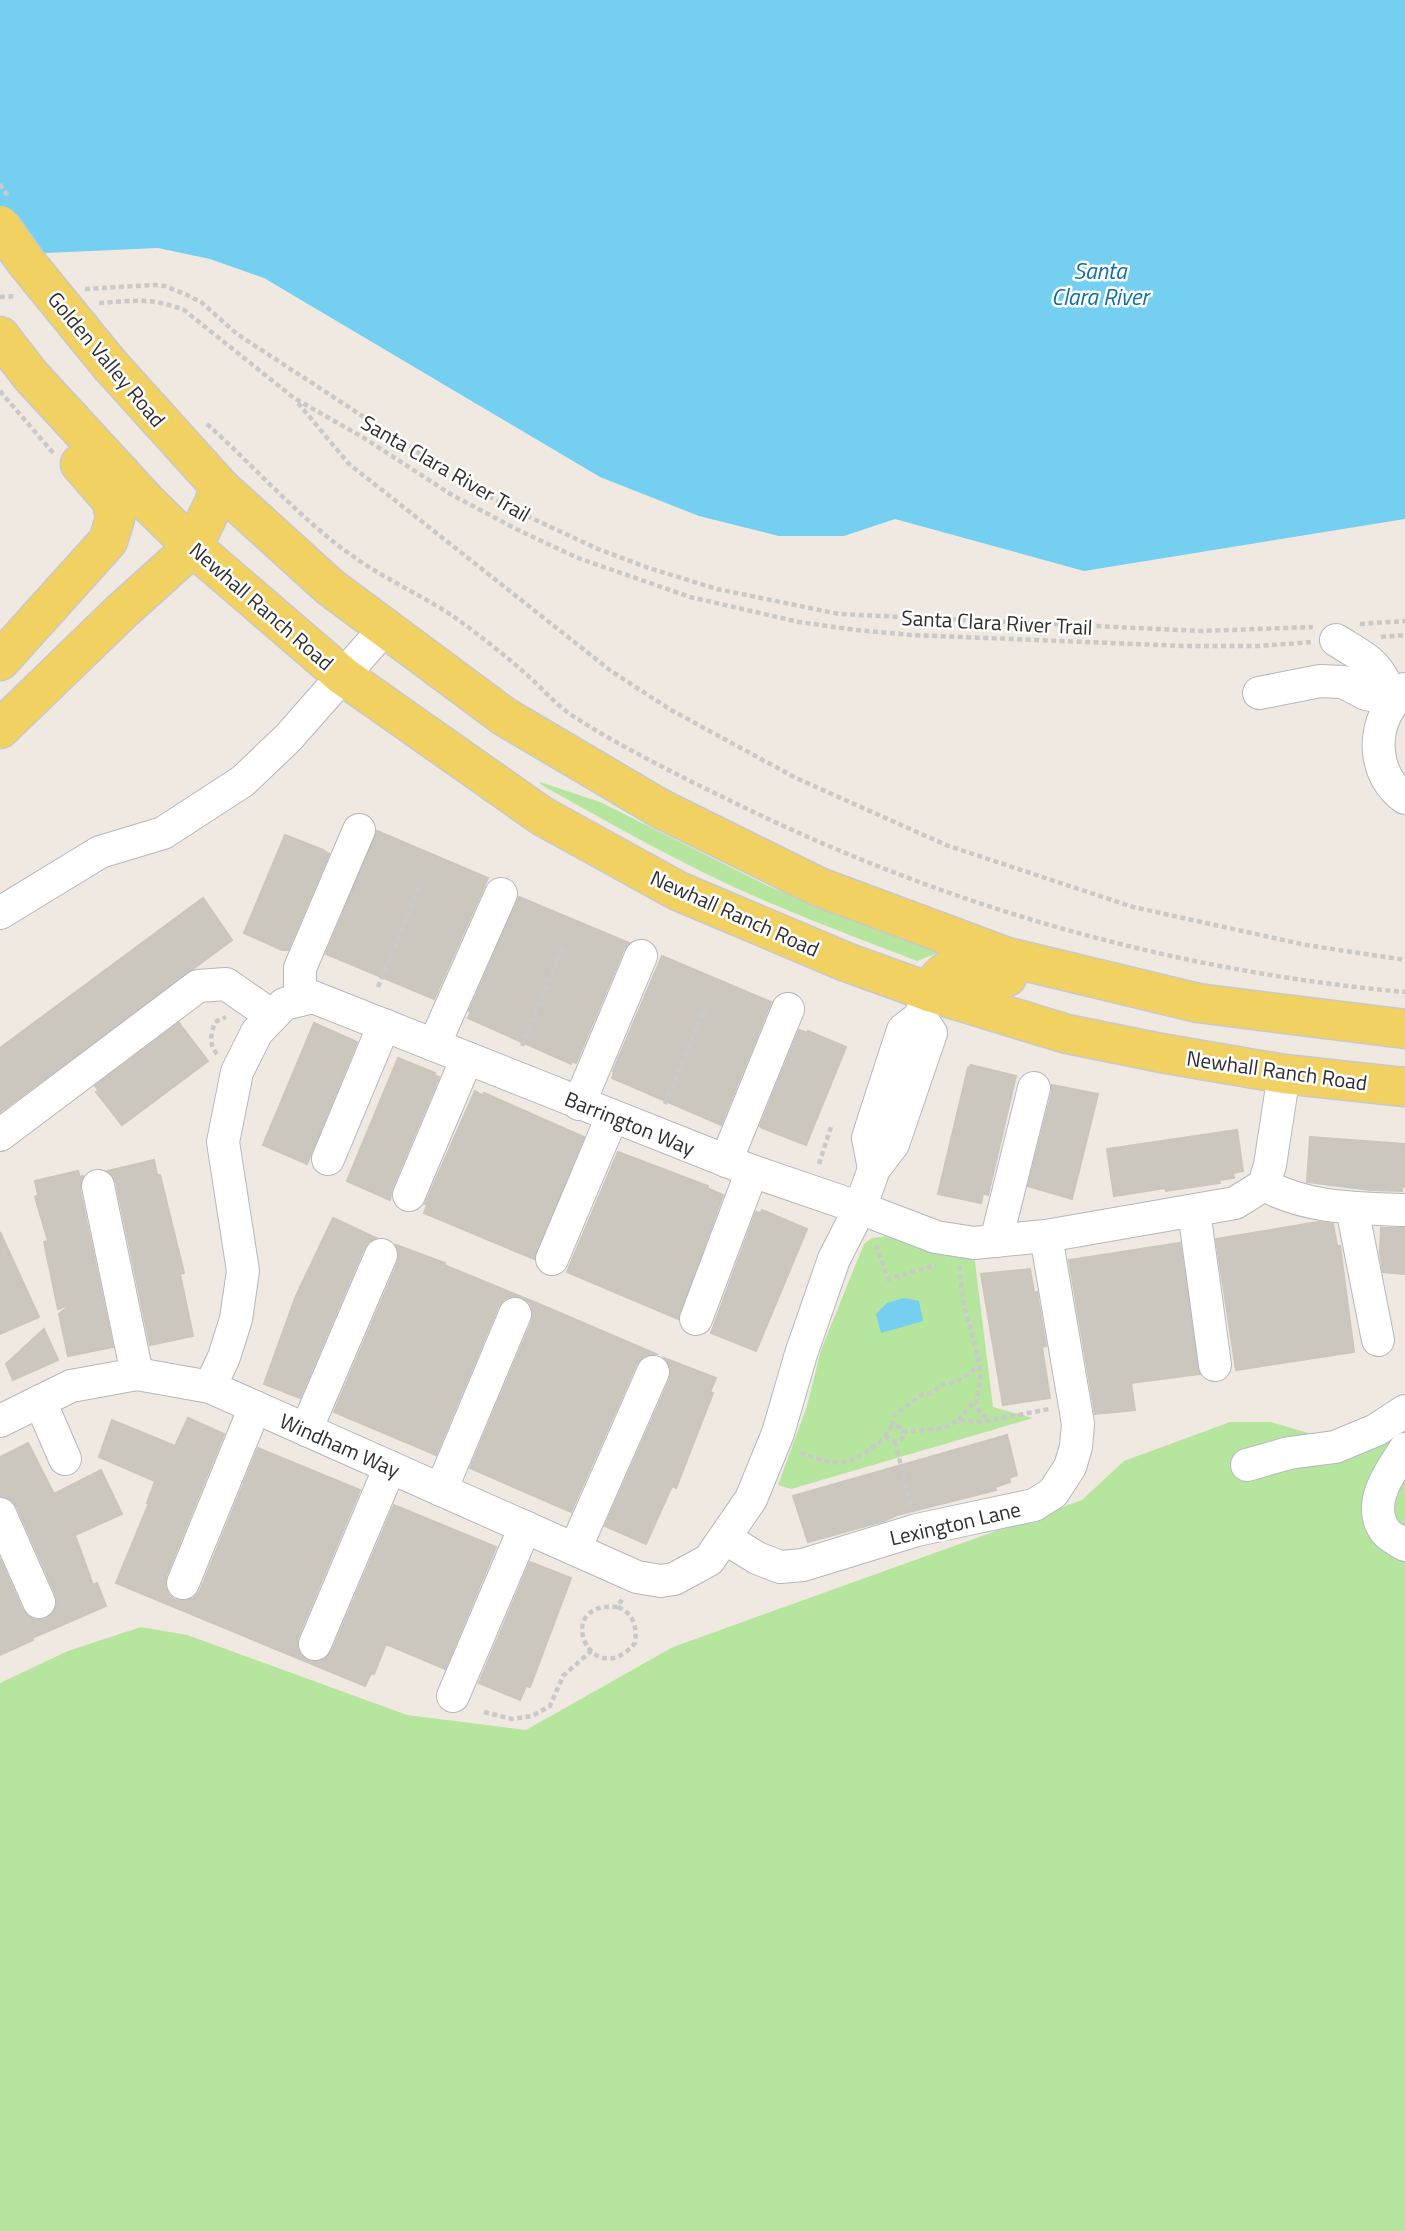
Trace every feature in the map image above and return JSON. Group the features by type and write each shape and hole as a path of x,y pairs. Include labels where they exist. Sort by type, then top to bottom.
{"main road":[{"name":"Golden Valley Road","path":"0,225 26,262 110,365 221,488"},
{"path":"0,336 31,376 165,519"},
{"path":"0,663 108,541 115,519 112,501 41,418 31,376"},
{"path":"0,663 140,531 221,488"},
{"path":"0,729 122,611 193,547 221,488"},
{"path":"221,488 330,587 505,717 661,809 819,887 1007,957 1198,1003 1387,1026"},
{"name":"Newhall Ranch Road","path":"165,519 193,547 343,676 542,816 666,884 846,962 925,1004 1161,1053 1284,1074 1405,1087"},
{"path":"925,1004 938,976 953,966 973,967 1130,1013 1270,1037 1387,1026"}],"street":[{"path":"0,913 100,852 163,833 243,781 288,738 385,628"},
{"path":"1338,630 1374,664 1399,694"},
{"path":"1259,693 1320,681 1343,682 1366,694 1399,694"},
{"path":"1399,694 1380,727 1378,748 1383,772 1396,792 1405,798"},
{"path":"210,1387 224,1357 236,1319 243,1271 223,1142 237,1072 257,1031 284,1004 300,1000 300,968 359,830"},
{"path":"434,1045 501,894"},
{"path":"579,1104 641,956"},
{"path":"0,1135 198,986 226,984 272,1017"},
{"name":"Barrington Way","path":"300,1000 313,997 739,1166 936,1237 974,1244 1046,1236 1236,1203 1264,1185"},
{"path":"725,1538 751,1499 778,1433 801,1354 834,1259 860,1208 874,1169 868,1138 903,1030 925,1004"},
{"path":"696,1320 739,1166 788,1009"},
{"path":"328,1159 384,1025"},
{"path":"410,1195 467,1058"},
{"path":"1284,1074 1272,1156 1264,1185 1305,1203 1405,1210"},
{"path":"996,1241 1034,1088"},
{"path":"552,1259 612,1117"},
{"path":"98,1186 137,1374"},
{"path":"1352,1208 1378,1340"},
{"path":"1194,1211 1214,1365"},
{"name":"Lexington Lane","path":"725,1538 757,1558 780,1567 803,1565 917,1530 1034,1505 1053,1493 1070,1467 1076,1447 1078,1424 1046,1236"},
{"path":"306,1430 381,1255"},
{"path":"441,1490 515,1314"},
{"path":"575,1549 653,1372"},
{"name":"Windham Way","path":"3,1411 40,1401 71,1386 137,1374 210,1387 637,1577 661,1581 674,1579 709,1560 725,1538"},
{"path":"40,1401 65,1459"},
{"path":"183,1583 255,1407"},
{"path":"1247,1465 1289,1453 1335,1447 1376,1430 1405,1411"},
{"path":"1405,1449 1381,1490 1378,1514 1387,1533 1405,1545"},
{"path":"315,1644 390,1467"},
{"path":"0,1514 39,1602"},
{"path":"453,1696 526,1527"}],"path":[{"path":"81,290 154,285 166,286 187,295 201,302 237,334 471,487 598,549 717,589 839,614 1201,631 1338,630 1405,621"},
{"path":"0,297 27,295"},
{"name":"Santa Clara River Trail","path":"92,303 145,300 164,302 184,310 293,398 364,438 452,495 578,558 690,597 748,612 856,630 911,635 1185,646 1258,646 1338,630 1405,635"},
{"path":"293,398 349,464 611,671 671,710 796,778 946,845 1122,903 1279,940 1405,960"},
{"path":"203,420 304,515 354,557 452,616 519,667 548,697 572,715 668,770 765,818 950,895 1053,926 1158,954 1247,971 1349,987 1405,992"},
{"path":"378,987 421,883"},
{"path":"522,1046 563,947"},
{"path":"666,1104 706,1007"},
{"path":"217,1054 211,1047 215,1022 223,1017 230,1017"},
{"path":"819,1164 831,1128"},
{"path":"876,1245 888,1279 937,1265 940,1259"},
{"path":"903,1432 922,1428 944,1428 958,1420 976,1400 980,1389 979,1366 973,1331 965,1313 959,1262"},
{"path":"800,1453 828,1463 859,1458 886,1437 895,1414 920,1395 933,1393 940,1385 956,1382 979,1366"},
{"path":"976,1400 977,1409 985,1417 994,1419"},
{"path":"958,1420 982,1422 1074,1404"},
{"path":"886,1437 895,1442 902,1438 903,1432 899,1427 892,1426"},
{"path":"895,1442 917,1530"},
{"path":"618,1607 624,1595"},
{"path":"618,1607 630,1615 636,1631 635,1643 622,1655 614,1658 602,1657 591,1651 583,1641 582,1627 586,1618 596,1609 618,1607"},
{"path":"484,1712 512,1719 532,1716 550,1706 563,1676 591,1651"}],"green space":[{"path":"540,782 600,802 768,886 940,952 917,961 763,900 650,845"},
{"path":"888,1236 923,1246 974,1254 993,1407 1033,1418 791,1489 778,1485 807,1406 821,1350 864,1244 872,1238"},
{"path":"1405,1396 1405,2231 0,2231 0,1683 68,1651 141,1627 187,1635 407,1715 526,1730 673,1647 1082,1500 1124,1461 1230,1422 1271,1422 1325,1438 1358,1429"}],"water":[{"name":"Santa Clara River","path":"0,0 1405,0 1405,519 1084,571 895,519 844,536 779,536 699,516 600,477 264,278 210,259 158,248 0,255"},
{"path":"904,1298 919,1301 923,1321 881,1333 876,1314 887,1303"}],"building":[{"path":"377,831 488,878 434,999 326,954"},
{"path":"285,835 329,854 288,950 282,950 244,933"},
{"path":"519,897 629,943 624,949 576,1063 572,1061 571,1064 468,1018"},
{"path":"203,898 232,940 0,1112 0,1048"},
{"path":"662,956 771,1002 721,1125 612,1078"},
{"path":"179,1023 208,1061 122,1125 96,1092 99,1091 95,1086"},
{"path":"314,1023 357,1042 307,1164 263,1145"},
{"path":"799,1030 808,1031 846,1047 806,1145 760,1126"},
{"path":"398,1058 439,1077 392,1188 390,1200 347,1181"},
{"path":"971,1065 1016,1076 988,1195 983,1193 981,1203 938,1194 968,1068"},
{"path":"1052,1085 1098,1094 1072,1199 1028,1186"},
{"path":"475,1091 584,1137 534,1259 424,1213 425,1204"},
{"path":"1237,1130 1243,1171 1233,1173 1234,1178 1219,1180 1220,1183 1114,1196 1107,1149"},
{"path":"1310,1137 1405,1144 1405,1187 1402,1186 1402,1191 1370,1190 1307,1182"},
{"path":"618,1152 708,1186 707,1188 723,1195 678,1319 567,1272"},
{"path":"154,1160 184,1273 180,1274 193,1336 150,1345 116,1182 107,1171"},
{"path":"78,1171 80,1177 83,1176 80,1190 113,1347 68,1356 59,1314 72,1303 58,1309 44,1242 48,1241 35,1197 38,1195 35,1181"},
{"path":"762,1210 807,1229 756,1351 711,1333 756,1212 761,1213"},
{"path":"333,1218 376,1238 369,1241 364,1248 300,1398 264,1384 296,1296"},
{"path":"1318,1222 1333,1224 1337,1246 1340,1246 1354,1352 1236,1370 1216,1239"},
{"path":"1381,1228 1405,1228 1405,1274 1383,1272 1380,1253"},
{"path":"0,1232 39,1317 0,1334"},
{"path":"1180,1243 1200,1374 1131,1383 1135,1410 1095,1414 1069,1260"},
{"path":"396,1245 445,1263 444,1265 539,1304 656,1354 643,1357 636,1365 571,1512 470,1468 532,1321 530,1303 521,1297 504,1299 498,1307 436,1455 334,1412 398,1262"},
{"path":"1030,1269 1034,1293 1037,1292 1046,1346 1042,1347 1050,1398 1003,1405 981,1274"},
{"path":"44,1329 58,1360 13,1380 6,1364"},
{"path":"664,1358 716,1378 710,1392 713,1393 676,1488 672,1486 646,1544 605,1526 670,1379 671,1369"},
{"path":"188,1418 224,1434 166,1576 165,1586 169,1595 175,1600 185,1601 194,1598 200,1591 258,1448 360,1490 298,1637 300,1654 308,1661 325,1659 332,1651 394,1505 496,1547 445,1669 386,1644 374,1674 371,1673 365,1686 116,1583 149,1503 155,1481 99,1457 112,1420 175,1446"},
{"path":"1007,1435 1017,1475 1009,1478 1010,1482 995,1487 996,1490 897,1515 808,1542 793,1496"},
{"path":"28,1443 54,1494 101,1470 122,1514 75,1535 93,1585 97,1583 106,1606 0,1655 0,1559 22,1609 28,1616 36,1620 46,1619 57,1605 56,1595 17,1507 10,1499 0,1496 0,1457"},
{"path":"530,1562 571,1578 530,1687 526,1686 520,1700 479,1683"}]}
